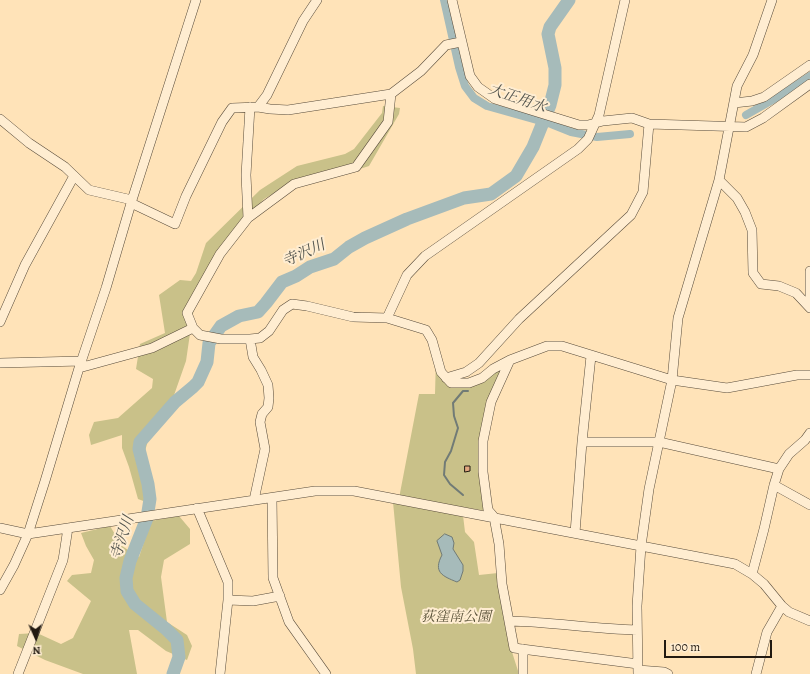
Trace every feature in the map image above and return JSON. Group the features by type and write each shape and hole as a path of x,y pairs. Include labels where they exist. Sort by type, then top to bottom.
{"street":[{"path":"0,590 14,566 28,534 196,0"},
{"path":"248,218 246,175 254,107 267,95 303,21 317,0"},
{"path":"452,0 456,43 470,76 478,87 495,99 579,125 594,126 632,118 649,124 730,128 746,127 763,118 810,84"},
{"path":"387,318 407,275 425,256 578,149 588,139 599,115 625,0"},
{"path":"638,669 637,606 642,546 649,489 672,380 678,318 719,180 737,86 753,55 772,0"},
{"path":"0,119 29,143 65,167 89,190 132,201 175,224 186,196 222,122 232,108 254,107 288,110 391,94 421,72 446,45 456,43"},
{"path":"734,103 752,102 764,97 810,65"},
{"path":"391,94 388,122 356,167 294,184 248,218 220,254 187,313 193,328 200,335 221,339 250,340 260,338 269,331 283,310 292,304 353,317 387,318 426,330 432,340 442,372 450,382 469,383 482,378 493,369 510,360 547,346 562,346 672,380 727,388 797,375 810,375"},
{"path":"446,378 466,372 479,363 519,319 631,215 643,192 649,124"},
{"path":"0,322 25,265 74,176"},
{"path":"719,180 737,198 745,212 752,230 753,273 761,284 779,286 796,293 810,308"},
{"path":"810,272 810,308"},
{"path":"0,363 81,364 152,348 193,328"},
{"path":"250,340 253,357 268,386 269,398 268,407 262,414 260,422 265,449 254,500"},
{"path":"576,533 582,442 591,356"},
{"path":"510,360 491,402 483,441 483,472 488,510 494,517 499,544 502,584 514,648 664,672 668,674"},
{"path":"752,574 779,469 789,454 805,440 810,433"},
{"path":"582,442 660,442 779,469"},
{"path":"774,485 810,505"},
{"path":"0,528 28,534 315,491 354,491 735,564 752,574 764,584 782,606 789,612 810,621"},
{"path":"272,498 273,578 289,622 326,674"},
{"path":"197,508 228,582 228,600 220,674"},
{"path":"18,674 63,560 68,528"},
{"path":"228,600 253,601 280,596"},
{"path":"756,674 767,632 782,606"},
{"path":"509,621 603,629 637,630"},
{"path":"523,649 523,674"}],"green space":[{"path":"383,106 400,108 399,114 369,166 323,181 300,178 264,199 215,253 193,313 186,361 173,398 150,433 144,455 150,480 146,502 138,499 122,448 122,435 91,445 89,435 94,422 118,418 152,388 153,379 136,369 140,344 165,333 159,295 180,280 191,281 196,273 206,243 260,190 297,166 345,154 354,149 382,113"},
{"name":"荻窪南公園","path":"436,358 440,372 472,386 503,367 480,443 487,511 462,507 465,532 474,542 479,575 498,573 512,652 519,674 416,674 413,649 401,587 393,502 400,503 400,493 419,394 435,394"},
{"path":"179,516 190,529 190,544 164,560 161,577 167,622 187,635 192,646 187,660 166,651 138,630 129,630 137,674 83,674 45,660 17,646 19,634 37,633 61,644 73,638 91,601 67,581 72,575 91,573 94,560 81,533 110,526 122,546 139,557 151,521"}],"shaded area":[{"path":"445,534 452,537 454,543 453,549 463,565 460,580 457,582 440,573 438,566 442,555 437,541"}],"building":[{"path":"465,466 470,466 470,471 465,472"}],"waterway":[{"name":"大正用水","path":"444,0 459,67 465,86 474,98 487,106 551,124 571,132 597,137 630,134"},
{"name":"寺沢川","path":"173,674 179,657 177,640 135,604 127,591 126,578 130,561 147,518 150,499 148,484 139,449 140,442 175,402 198,382 207,362 209,343 221,326 239,316 258,312 282,282 296,276 310,267 334,259 349,247 365,238 407,219 464,198 491,194 516,176 533,147 550,105 555,85 555,68 548,34 550,27 569,0"},
{"name":"大正用水","path":"746,115 783,94 810,76"},
{"path":"463,495 450,484 444,475 445,462 451,451 458,428 454,416 453,403 463,391 468,391"}]}
